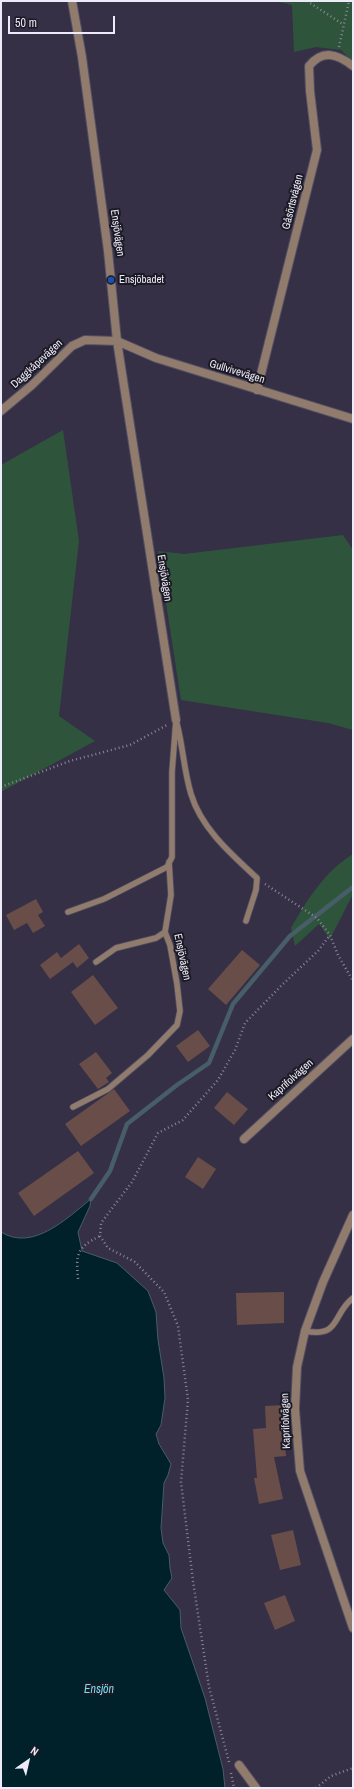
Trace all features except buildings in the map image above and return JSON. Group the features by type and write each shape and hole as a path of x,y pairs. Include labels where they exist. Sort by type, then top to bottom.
{"street":[{"name":"Ensjövägen","path":"72,1 82,57 108,251 117,341 176,720"},
{"name":"Gåsörtsvägen","path":"257,390 317,150 310,91 309,66 316,58 325,55 337,56"},
{"path":"337,56 353,66"},
{"name":"Daggkåpevägen","path":"1,411 32,385 72,346 85,340 117,341"},
{"name":"Gullvivevägen","path":"117,341 156,358 353,419"},
{"name":"Kaprifolvägen","path":"244,1139 353,1038"},
{"name":"Kaprifolvägen","path":"353,1215 323,1282 305,1331 297,1367 295,1409 300,1471 353,1628"},
{"path":"239,1765 256,1788"}],"lane":[{"name":"Ensjövägen","path":"73,1107 108,1088 148,1055 176,1025 180,1011 170,945 165,932 171,895 169,862 172,857 172,772 176,720"},
{"path":"176,720 191,795 199,812 208,827 221,843 257,878 256,890 246,921"},
{"path":"68,912 104,899 167,867 169,862"},
{"path":"96,962 116,948 156,938 165,932"},
{"path":"305,1331 317,1333 334,1326 345,1305 353,1298"}],"path":[{"path":"307,1 344,25"},
{"path":"337,56 349,1"},
{"path":"1,786 70,761 130,745 176,720"},
{"path":"257,878 317,918 330,935 338,955 353,981"},
{"path":"234,1788 209,1687 188,1543 181,1482 188,1400 178,1326 164,1292 135,1262 108,1248 100,1236 101,1223 132,1182 158,1133 182,1120 218,1080 235,1050 245,1023 318,951 330,935"},
{"path":"78,1279 76,1259 85,1244 100,1236"},
{"path":"316,1788 331,1776 353,1768"}],"green space":[{"path":"275,1 353,1 353,62 341,50 316,47 294,52 292,5"},
{"path":"63,430 79,541 59,716 95,741 1,792 1,465"},
{"path":"343,535 353,550 353,730 328,723 181,700 158,551 184,554"},
{"path":"353,854 353,894 330,939 319,924 295,946 291,928 304,907 333,869"}],"water":[{"name":"Ensjön","path":"91,1199 90,1206 78,1232 82,1251 117,1263 148,1291 156,1312 165,1398 161,1425 156,1434 159,1444 171,1464 164,1483 161,1528 163,1543 169,1555 172,1578 164,1590 180,1610 181,1628 205,1698 223,1769 225,1788 1,1788 1,1232 13,1237 25,1238 37,1235 60,1223"}],"waterway":[{"path":"91,1199 110,1171 127,1124 177,1085 209,1063 233,1004 290,936 353,887"}],"place":[{"name":"Ensjöbadet","path":"111,280"}]}
